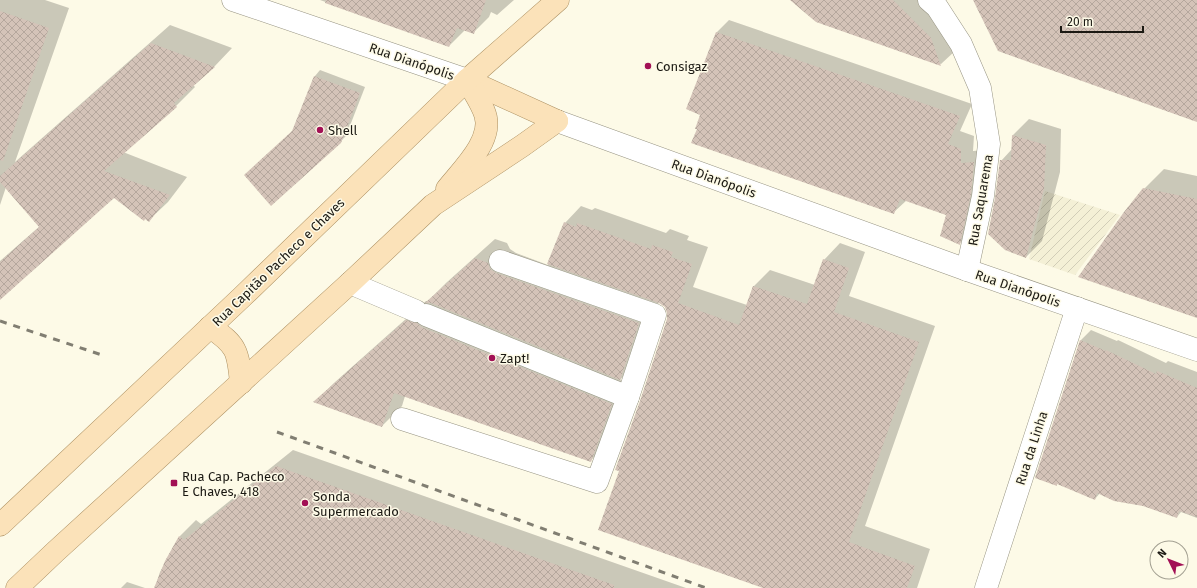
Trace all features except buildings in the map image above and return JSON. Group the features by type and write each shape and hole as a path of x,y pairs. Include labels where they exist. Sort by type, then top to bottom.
{"main road":[{"name":"Rua Capitão Pacheco e Chaves","path":"0,525 210,327 467,80 558,0"},
{"name":"Rua Dianópolis","path":"467,80 557,121"},
{"path":"17,588 433,205 474,156 485,135 485,114 467,80"},
{"path":"433,205 557,121"},
{"path":"210,327 227,339 235,349 239,360 241,383"}],"street":[{"name":"Rua Dianópolis","path":"233,0 467,80"},
{"name":"Rua Saquarema","path":"929,0 937,7 961,44 968,58 980,88 990,144 983,196 967,270"},
{"name":"Rua Dianópolis","path":"557,121 967,270 1197,350"},
{"path":"402,419 597,482 628,397 655,315 500,261"},
{"path":"350,283 628,397"},
{"name":"Rua da Linha","path":"986,588 1077,308"}],"shaded area":[{"path":"1045,191 1120,215 1075,275 1029,259"}],"railway":[{"path":"0,321 102,355"},
{"path":"277,432 706,588"}],"place":[{"name":"Consigaz","path":"648,66"},
{"name":"Shell","path":"320,130"},
{"name":"Zapt!","path":"492,358"},
{"name":"Rua Cap. Pacheco E Chaves, 418","path":"174,483"},
{"name":"Sonda Supermercado","path":"305,503"}]}
